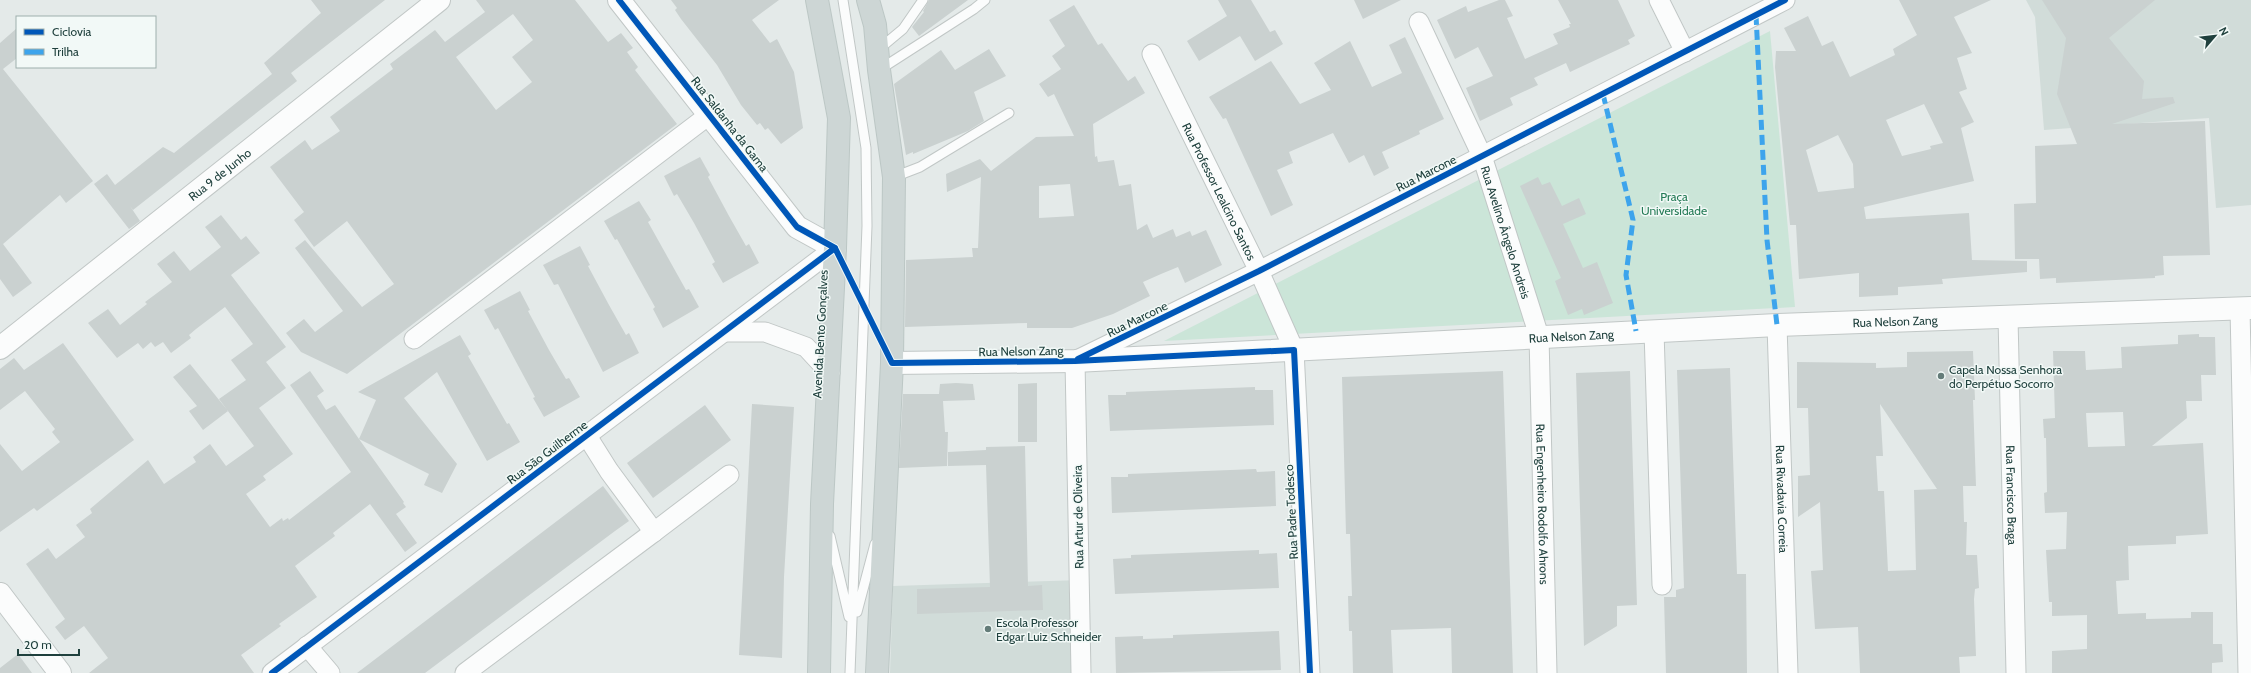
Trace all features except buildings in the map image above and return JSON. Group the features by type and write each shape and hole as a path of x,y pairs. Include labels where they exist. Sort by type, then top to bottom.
{"main road":[{"name":"Avenida Bento Gonçalves","path":"817,0 839,118 830,373 822,504 819,673"},
{"path":"868,0 875,25 878,60 894,177 892,363 877,673"}],"street":[{"name":"Rua 9 de Junho","path":"0,348 439,0"},
{"name":"Rua Saldanha da Gama","path":"619,0 796,226 835,248"},
{"path":"1659,0 1685,52"},
{"name":"Rua Marcone","path":"1075,361 1259,271 1785,0"},
{"name":"Rua Avelino Ângelo Andreis","path":"1419,22 1482,156 1539,336"},
{"name":"Rua Professor Lealcino Santos","path":"1152,54 1259,271 1294,350"},
{"path":"414,338 709,115"},
{"name":"Rua São Guilherme","path":"272,673 726,332 835,248"},
{"path":"2245,308 2248,673"},
{"name":"Rua Nelson Zang","path":"892,363 1075,361 1539,336 1777,325 2245,308"},
{"name":"Rua Francisco Braga","path":"2008,317 2016,673"},
{"name":"Rua Rivadavia Correia","path":"1777,325 1788,673"},
{"path":"1654,331 1662,585"},
{"path":"726,332 765,332 806,347 830,373"},
{"name":"Rua Engenheiro Rodolfo Ahrons","path":"1539,336 1547,673"},
{"name":"Rua Padre Todesco","path":"1294,350 1310,673"},
{"name":"Rua Artur de Oliveira","path":"1075,361 1081,673"},
{"path":"587,436 609,470 654,532"},
{"path":"465,673 729,475"},
{"path":"0,594 60,673"},
{"path":"307,646 330,673"}],"lane":[{"path":"843,0 866,148 867,226 850,673"},
{"path":"878,60 903,29 923,0"},
{"path":"878,60 985,0"},
{"path":"894,177 920,167 1009,113"},
{"path":"822,504 852,629"},
{"path":"852,629 885,505"}],"shaded area":[{"path":"2026,0 2251,0 2251,205 2216,208 2209,118 2044,130 2035,17"},
{"name":"Escola Professor Edgar Luiz Schneider","path":"1083,580 1087,673 890,673 893,586"}],"green space":[{"name":"Praça Universidade","path":"1770,31 1795,307 1164,341"}],"marked path":[{"path":"1756,15 1767,240 1777,325"},
{"path":"1603,94 1633,220 1626,275 1636,331"}],"cycle path":[{"path":"619,0 797,227 835,248"},
{"path":"1078,359 1259,271 1785,0"},
{"path":"835,248 892,363 1075,361 1294,350 1310,673"},
{"path":"272,673 835,248"}],"place":[{"name":"Capela Nossa Senhora do Perpétuo Socorro","path":"1941,376"},
{"name":"Escola Professor Edgar Luiz Schneider","path":"988,629"}]}
